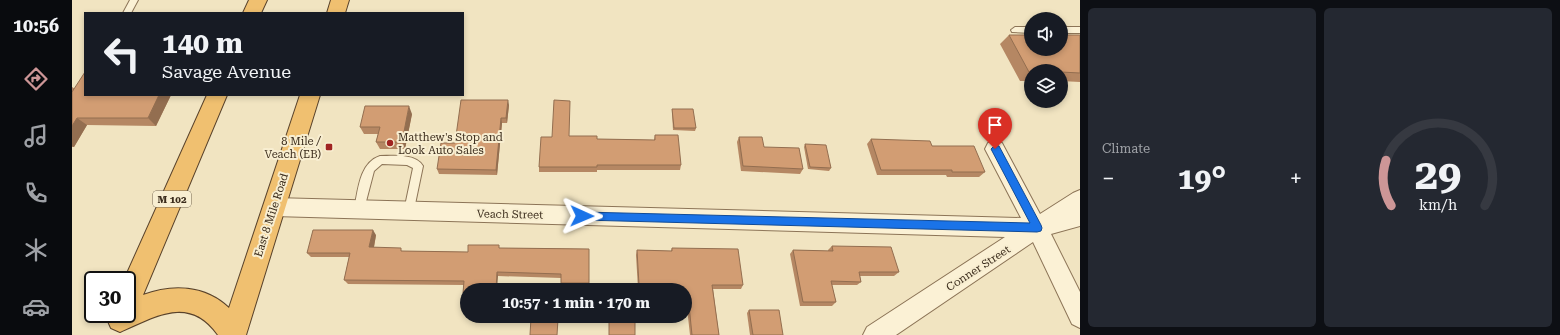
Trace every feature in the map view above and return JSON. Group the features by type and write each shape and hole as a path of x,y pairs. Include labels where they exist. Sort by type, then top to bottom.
{"highway":[{"path":"252,12 258,0"},
{"path":"336,12 340,0"},
{"name":"M 102","path":"136,283 217,96"},
{"name":"East 8 Mile Road","path":"233,335 310,96"},
{"path":"136,310 145,306 164,301 192,301 204,305 218,316 233,335"}],"street":[{"path":"995,149 1037,228 1080,316"},
{"name":"Conner Street","path":"875,335 1080,199"},
{"name":"Veach Street","path":"274,207 1037,228 1080,217"}],"lane":[{"path":"128,12 134,0"},
{"path":"1015,30 1024,30"},
{"path":"1068,30 1080,30"},
{"path":"360,210 370,169 380,160 407,161 413,162 418,166 409,211"}],"building":[{"path":"1009,35 1024,35 1024,56 1068,56 1068,35 1080,35 1080,73 1068,72 1068,64 1025,64"},
{"path":"84,74 84,96 159,96 148,118 77,118 72,126 72,92"},
{"path":"461,100 508,100 506,118 501,118 496,170 437,169 441,143 455,143"},
{"path":"554,100 570,101 569,136 597,136 597,139 655,140 655,135 678,135 681,165 539,167 541,137 552,137"},
{"path":"365,106 409,106 402,142 376,142 380,127 360,127"},
{"path":"672,109 693,109 696,128 674,128"},
{"path":"739,137 762,137 764,147 799,148 803,169 743,166"},
{"path":"871,139 930,141 932,146 974,146 985,172 952,172 952,170 881,170"},
{"path":"805,144 826,145 831,168 810,167"},
{"path":"313,230 373,230 369,247 401,248 401,251 468,252 468,245 499,245 499,248 589,249 589,283 561,283 561,274 497,272 496,283 464,283 464,281 344,280 350,253 307,253"},
{"path":"832,246 891,247 899,272 859,272 861,282 831,281 836,302 803,302 793,250 833,251"},
{"path":"672,248 738,249 743,285 712,285 719,335 692,335 691,323 692,283 639,283 637,250 672,251"},
{"path":"749,310 779,310 783,335 753,335"},
{"path":"531,323 558,323 557,335 530,335"},
{"path":"609,323 635,323 635,335 609,335"}],"place":[{"name":"Matthew's Stop and Look Auto Sales","path":"390,143"},
{"name":"8 Mile / Veach (EB)","path":"329,147"}],"route":[{"path":"582,216 1037,228 995,149"}]}
